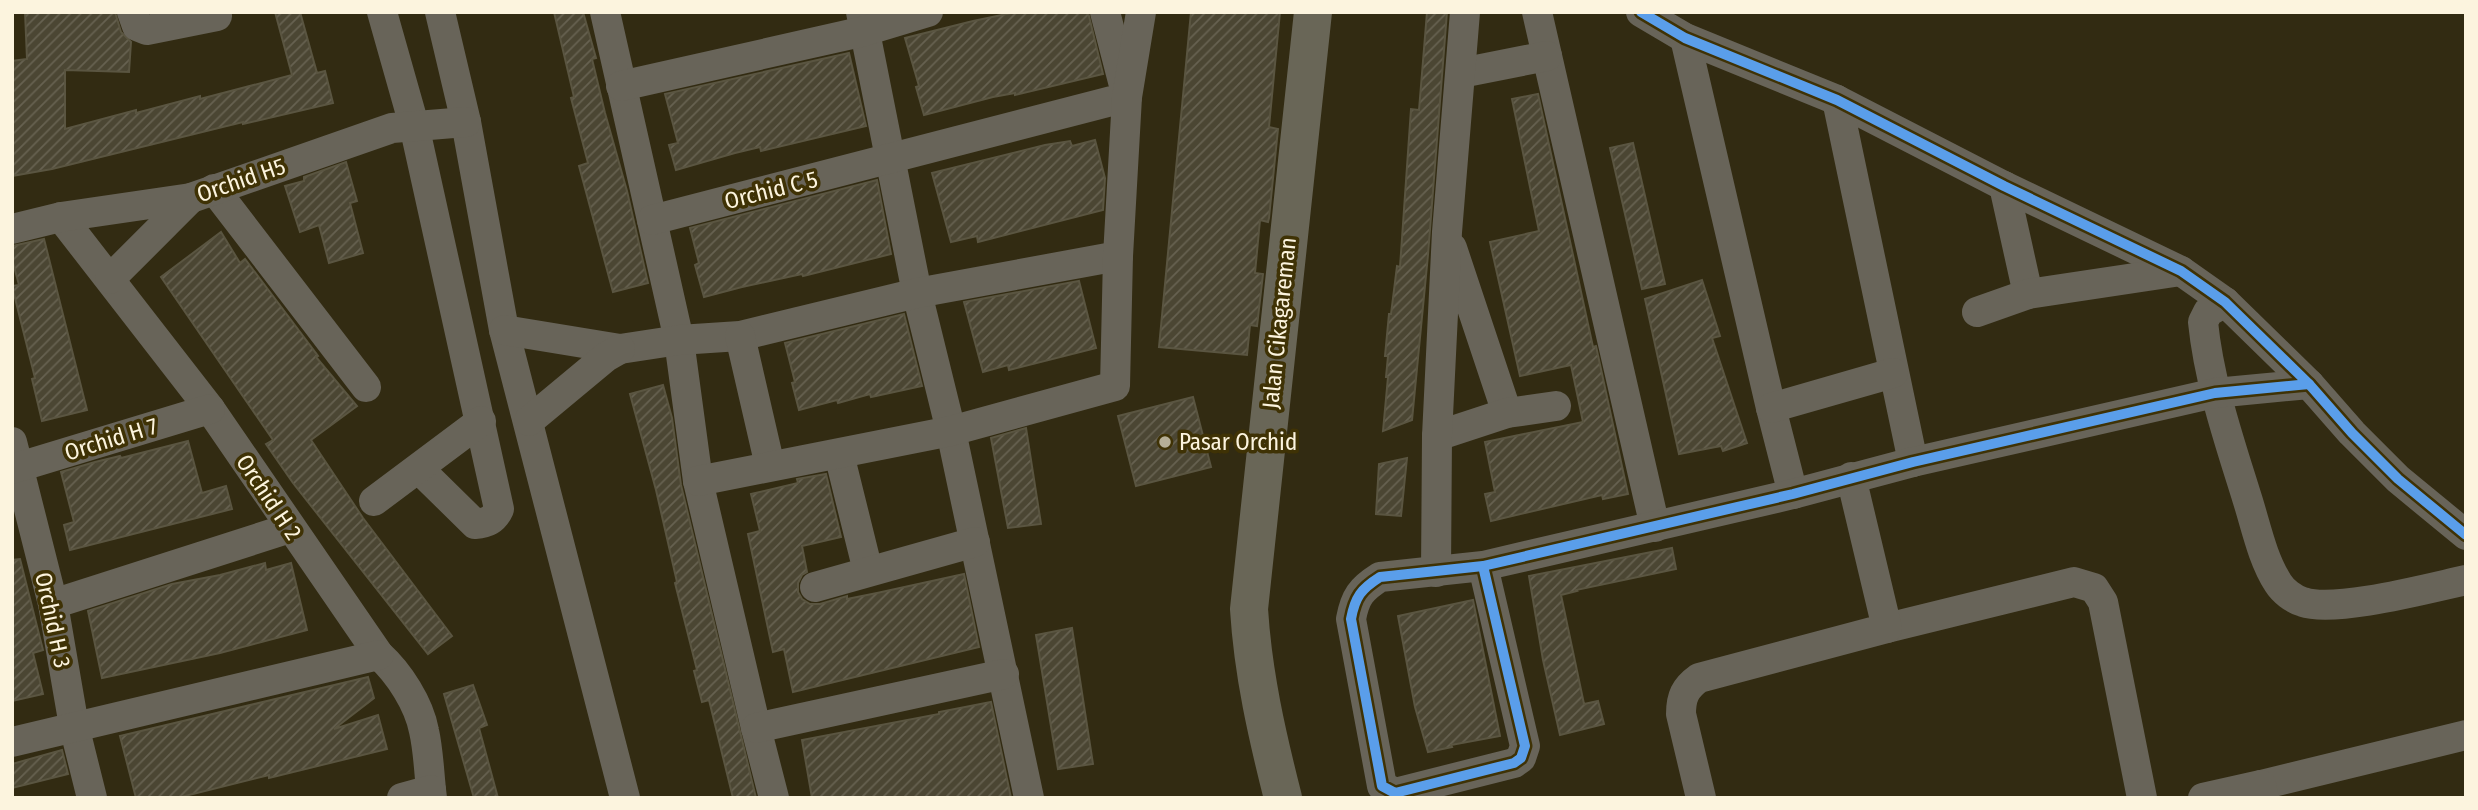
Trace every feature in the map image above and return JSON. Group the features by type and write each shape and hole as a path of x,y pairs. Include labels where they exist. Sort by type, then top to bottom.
{"street":[{"path":"132,12 137,26 148,30 217,16"},
{"path":"382,12 414,125 499,509 492,519 475,524 419,469"},
{"path":"440,12 537,413 625,798"},
{"path":"605,12 679,340 698,481 774,798"},
{"path":"621,86 863,21 928,12"},
{"path":"1105,12 1127,97"},
{"path":"698,481 951,431 1115,386 1118,256 1127,97 1141,12"},
{"name":"Jalan Cikagareman","path":"1283,798 1264,724 1251,650 1249,609 1313,12"},
{"path":"1436,572 1437,436 1447,232 1465,12"},
{"path":"1537,12 1655,527"},
{"path":"1641,12 1685,38 1837,100 2004,186 2181,271 2225,302 2309,384 2352,433 2398,479 2466,535"},
{"path":"863,21 917,293 951,431 1029,798"},
{"path":"1685,38 1793,494"},
{"path":"1461,73 1546,56"},
{"name":"Orchid C 5","path":"652,220 1127,97"},
{"path":"1837,100 1913,462"},
{"name":"Orchid H5","path":"12,229 61,217 203,193 392,128 466,122"},
{"path":"2004,186 2028,293"},
{"path":"110,279 203,193 366,387"},
{"name":"Orchid H 2","path":"61,217 210,409 379,655 389,663 410,696 424,728 432,794"},
{"path":"1447,232 1507,413"},
{"path":"516,333 610,351 679,340 740,337 917,293 1118,256"},
{"path":"1977,312 2028,293 2181,271"},
{"path":"2225,302 2208,312 2203,322 2215,393 2261,545 2269,567 2285,592 2303,602 2321,605 2383,598 2466,580"},
{"path":"740,337 770,466"},
{"path":"537,413 610,351"},
{"path":"1771,408 1893,373"},
{"path":"1483,566 1525,747 1521,758 1514,763 1395,793 1382,786 1351,619 1354,602 1366,586 1380,577 1483,566 1793,494 1913,462 2215,393 2309,384"},
{"path":"1437,436 1507,413 1556,405"},
{"name":"Orchid H 7","path":"14,460 210,409"},
{"path":"374,501 481,421"},
{"path":"839,454 868,570"},
{"name":"Orchid H 3","path":"14,460 19,501 52,604 74,726 92,798"},
{"path":"1851,477 1887,628"},
{"path":"52,604 290,528"},
{"path":"815,586 975,542"},
{"path":"1701,798 1681,714 1681,701 1689,685 1699,678 2074,582 2094,588 2103,602 2142,798"},
{"path":"12,742 379,655"},
{"path":"756,728 1004,674"},
{"path":"2203,798 2309,787 2466,735"},
{"path":"402,798 432,794"}],"building":[{"path":"25,12 115,12 121,32 131,42 129,72 65,70 65,129 292,75 275,12 300,12 317,73 325,71 333,103 12,176 12,61 27,59"},
{"path":"554,12 583,12 596,58 592,59 648,283 613,292 579,166 588,163 571,98 574,97"},
{"path":"1016,12 1088,12 1103,74 1015,95 993,97 924,115 905,38"},
{"path":"1191,12 1280,12 1269,127 1278,129 1269,218 1268,222 1260,220 1255,273 1263,274 1257,326 1250,325 1247,355 1159,347"},
{"path":"1427,12 1447,12 1412,420 1383,431 1388,377 1388,356 1385,356 1389,314 1397,266 1400,267 1411,109 1419,110"},
{"path":"849,53 866,126 761,151 760,147 676,170 669,145 678,143 665,94"},
{"path":"1538,94 1628,494 1603,499 1602,495 1491,521 1485,494 1495,492 1485,442 1583,422 1571,365 1520,376 1490,242 1539,231 1512,99"},
{"path":"1095,140 1105,178 1103,210 978,242 977,236 951,242 932,173 1045,145 1070,141 1072,146"},
{"path":"1633,143 1665,284 1642,289 1610,148"},
{"path":"346,162 357,201 350,203 363,253 329,263 319,225 300,232 285,186 304,181 304,177"},
{"path":"877,180 891,254 704,297 695,265 699,263 690,228"},
{"path":"221,232 240,263 245,259 318,356 316,357 357,406 311,440 363,518 452,636 428,654 293,483 266,444 273,440 161,277"},
{"path":"44,239 87,410 42,421 32,379 35,378 12,286 19,285 12,259 12,246"},
{"path":"1702,280 1720,336 1712,338 1747,443 1723,451 1721,446 1679,454 1645,299"},
{"path":"1079,281 1096,348 1009,370 1008,365 983,372 964,302"},
{"path":"904,314 922,386 871,397 870,394 838,403 837,400 799,410 785,343"},
{"path":"663,385 672,418 681,485 756,798 733,798 709,700 702,702 656,490 630,394"},
{"name":"Pasar Orchid","path":"1193,397 1211,467 1136,486 1118,416"},
{"path":"1026,428 1041,524 1008,528 991,438"},
{"path":"188,441 202,493 226,486 232,509 70,550 64,525 74,522 61,472"},
{"path":"1407,458 1401,516 1376,514 1379,464"},
{"path":"826,474 841,537 802,546 807,572 798,583 798,592 802,599 810,604 820,604 847,596 847,599 964,574 979,647 793,692 784,649 773,652 748,534 760,531 751,494 798,483 797,479"},
{"path":"1672,548 1676,569 1561,595 1584,704 1598,701 1604,724 1560,735 1543,660 1529,576"},
{"path":"20,559 43,650 33,653 43,694 12,701 12,560"},
{"path":"265,563 266,570 291,563 307,630 220,653 102,678 88,611 172,584"},
{"path":"1473,600 1500,736 1428,752 1415,707 1398,616"},
{"path":"1072,628 1093,764 1058,769 1036,635"},
{"path":"368,677 374,698 334,729 378,715 387,749 177,798 136,798 120,736"},
{"path":"473,685 487,725 479,728 498,798 474,798 444,694"},
{"path":"991,702 1011,798 812,798 802,740"},
{"path":"62,750 68,774 12,788 12,764"}],"cycle path":[{"path":"1641,12 1685,38 1837,100 2004,186 2181,271 2225,302 2309,384 2352,433 2398,479 2466,535"},
{"path":"1483,566 1525,746 1521,758 1514,763 1395,793 1382,786 1351,619 1360,594 1380,577 1483,566 1793,494 1913,462 2215,393 2309,384"}],"place":[{"name":"Pasar Orchid","path":"1165,442"}]}
